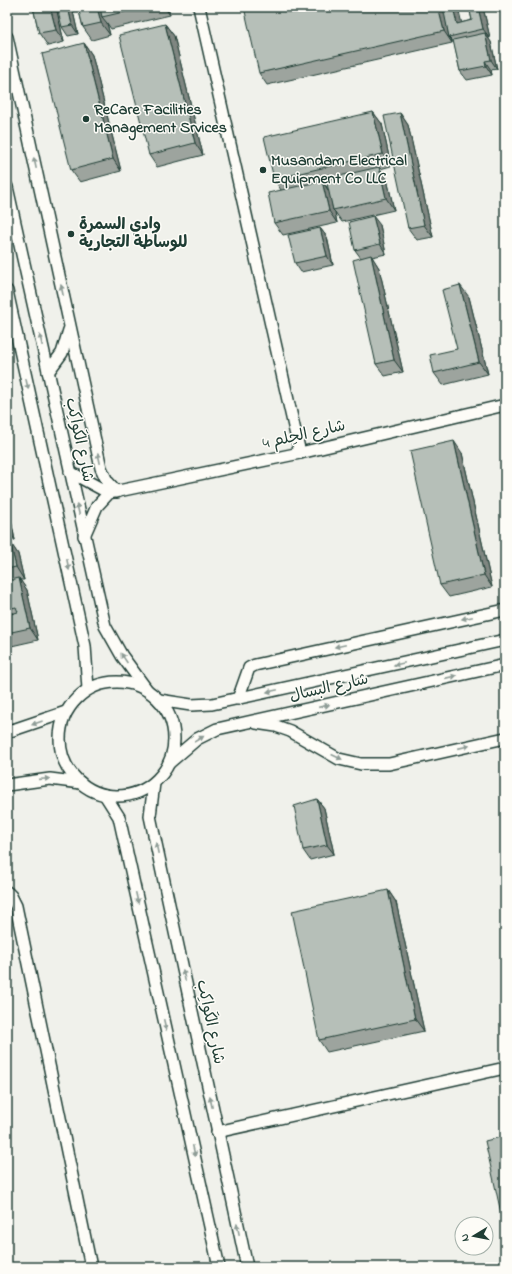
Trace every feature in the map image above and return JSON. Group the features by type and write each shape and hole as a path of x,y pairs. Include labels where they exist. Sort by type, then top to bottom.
{"street":[{"path":"199,7 300,453"},
{"path":"7,36 101,468 113,493"},
{"name":"شارع الكَواكِب","path":"7,187 105,626 122,656 147,690"},
{"path":"7,291 85,646 88,689"},
{"path":"48,372 62,353 70,326"},
{"name":"شارع الحِلم 4","path":"113,493 300,453 505,405"},
{"path":"70,472 113,493"},
{"path":"84,536 97,506 113,493"},
{"path":"238,699 249,668 255,665 505,610"},
{"name":"شارع البسال","path":"159,700 191,705 212,704 505,640"},
{"name":"شارع البسال","path":"169,763 197,739 217,730 505,665"},
{"path":"118,681 133,683 147,690 159,700 167,711 172,724 174,737 173,750 169,763 154,783 131,795 105,795 92,791 70,772 63,758 60,742 61,727 66,712 75,699 88,689 102,683 118,681"},
{"path":"7,732 66,712"},
{"path":"250,722 276,726 290,731 339,759 361,764 389,764 505,740"},
{"path":"7,785 50,779 81,783"},
{"name":"شارع الكَواكِب","path":"154,783 150,816 247,1267"},
{"path":"105,795 119,817 219,1267"},
{"path":"7,892 11,896 16,906 91,1267"},
{"path":"217,1132 505,1068"}],"building":[{"path":"33,7 50,7 56,30 39,33"},
{"path":"57,7 68,7 72,25 62,27"},
{"path":"78,7 97,7 101,23 83,27"},
{"path":"100,7 145,7 102,17"},
{"path":"244,7 438,7 444,31 259,73"},
{"path":"443,7 453,7 457,24 472,20 469,7 478,7 483,29 449,37"},
{"path":"165,24 195,143 149,155 119,35"},
{"path":"485,33 491,60 485,61 486,66 460,71 453,40"},
{"name":"ReCare Facilities Management Srvices","path":"84,43 113,159 71,170 42,54"},
{"path":"373,112 383,154 274,179 264,137"},
{"path":"400,113 424,225 408,228 384,116"},
{"path":"379,167 386,198 333,210 326,179"},
{"path":"322,181 329,211 274,223 268,193"},
{"path":"373,216 380,244 355,250 349,222"},
{"path":"320,228 327,256 295,263 288,235"},
{"path":"371,255 394,360 376,364 353,260"},
{"path":"460,285 479,362 434,373 430,355 457,349 442,290"},
{"path":"454,441 484,575 440,585 410,451"},
{"path":"10,542 16,567 7,569 7,543"},
{"path":"19,578 30,628 7,633 7,615 18,612 16,607 7,609 7,581"},
{"path":"317,799 327,845 303,850 294,806"},
{"path":"388,890 415,1019 319,1040 292,911"},
{"path":"505,1136 505,1231 485,1141"}],"place":[{"name":"ReCare Facilities Management Srvices","path":"86,119"},
{"name":"Musandam Electrical Equipment Co LLC","path":"263,170"},
{"name":"وادي السمرة للوساطة التجارية","path":"71,234"}]}
